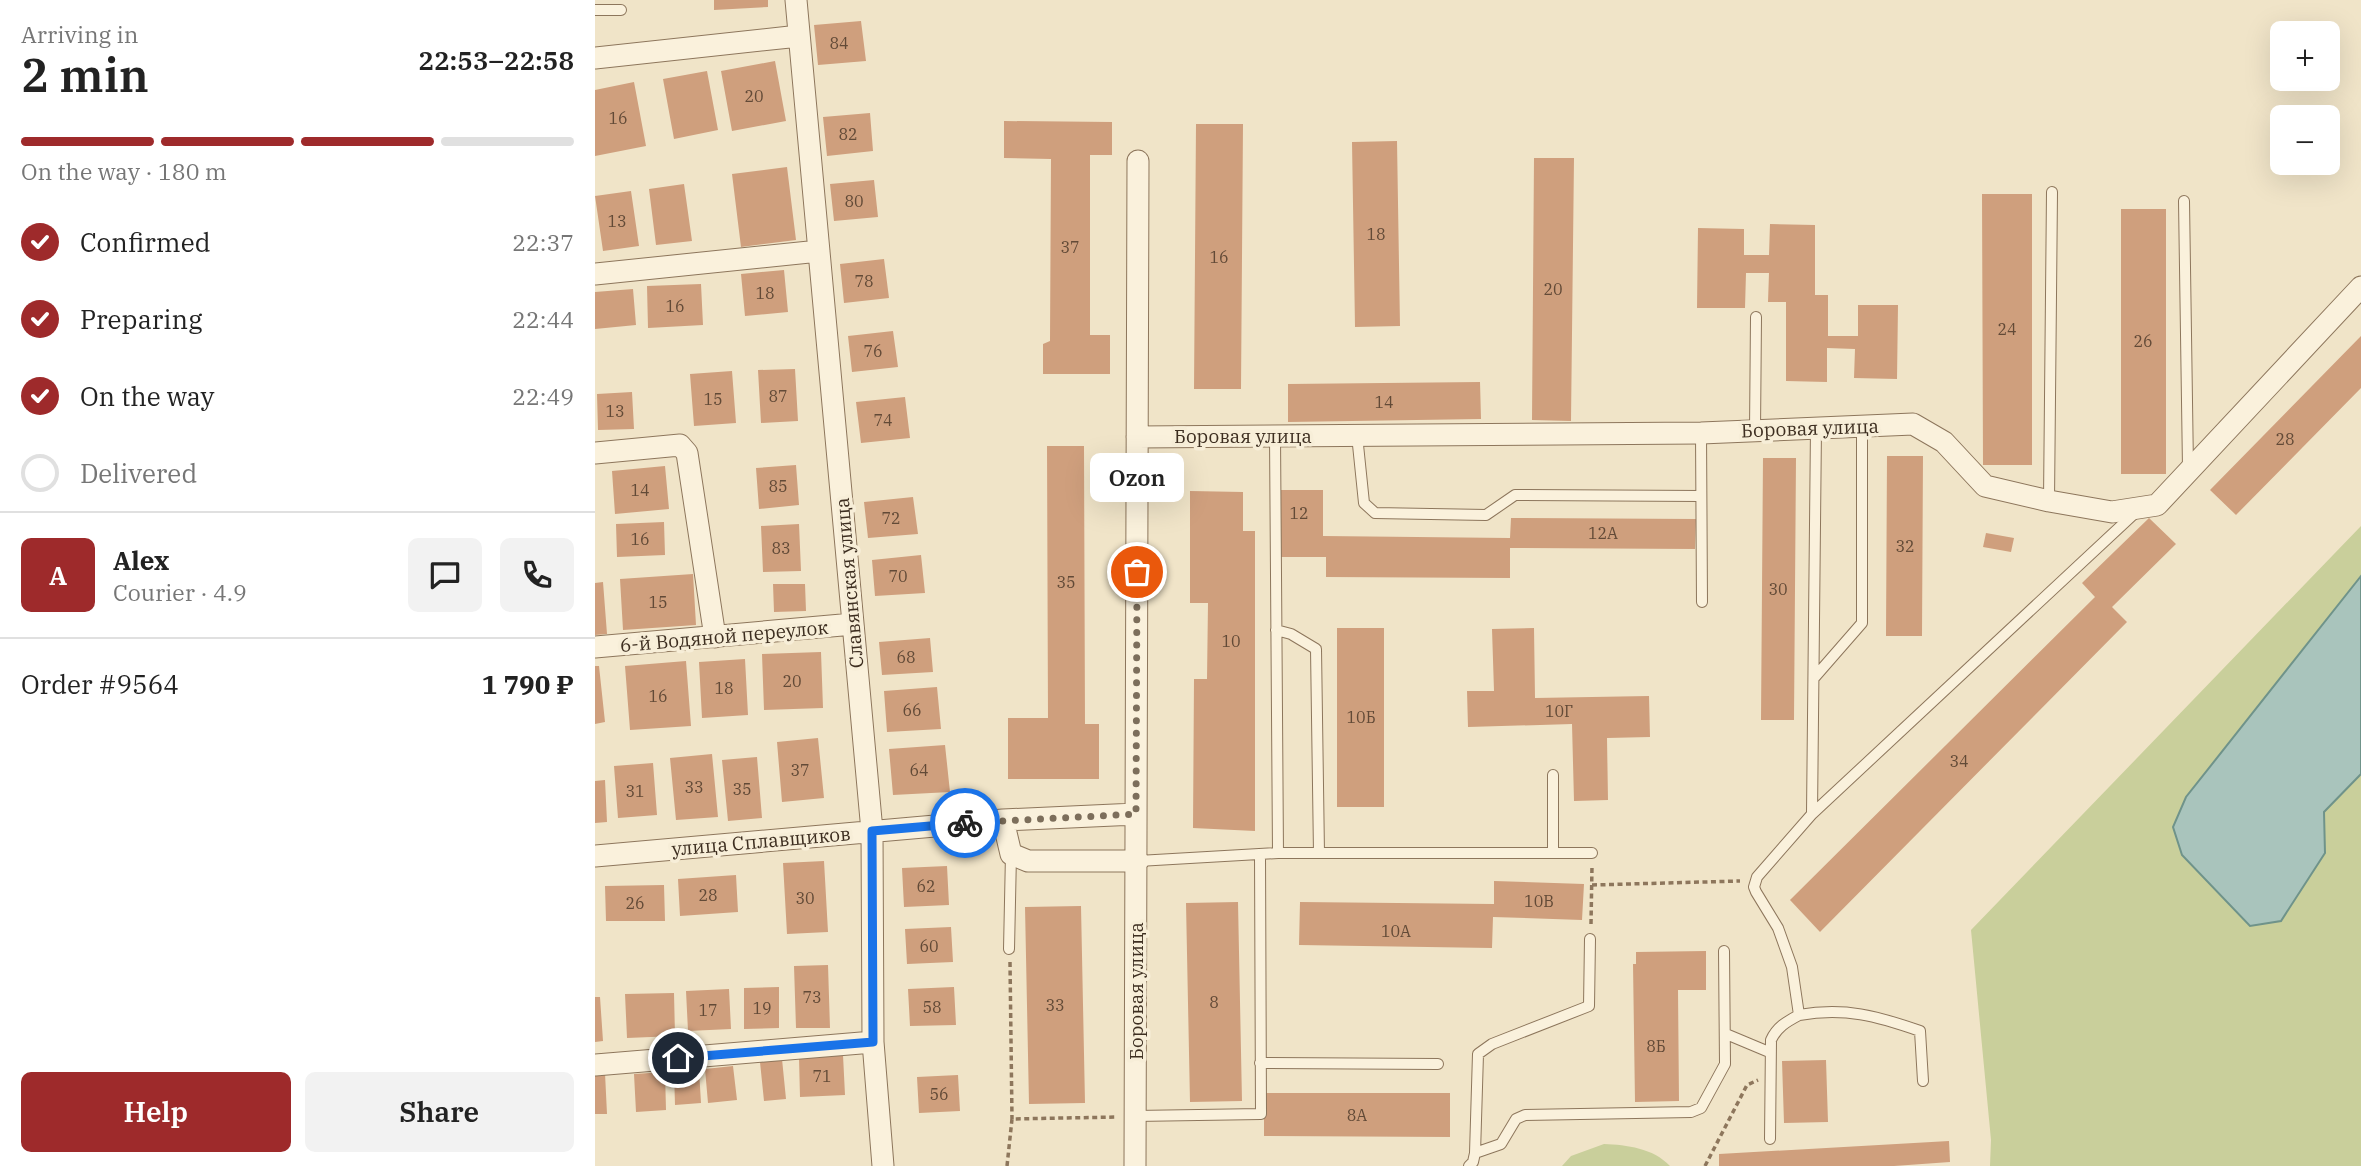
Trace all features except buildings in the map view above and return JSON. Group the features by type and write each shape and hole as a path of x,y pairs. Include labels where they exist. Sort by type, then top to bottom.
{"street":[{"name":"Славянская улица","path":"796,0 872,831 873,1042 883,1166"},
{"path":"595,58 799,36"},
{"name":"Боровая улица","path":"1135,1166 1138,161"},
{"path":"595,274 819,251"},
{"name":"Боровая улица","path":"1137,437 1701,433 1913,424 1944,442 1985,486 2112,512 2157,505 2361,286"},
{"path":"595,453 664,445 680,445 687,453 715,636"},
{"name":"6-й Водяной переулок","path":"595,648 853,624"},
{"name":"улица Сплавщиков","path":"595,856 1003,820 1136,814"},
{"path":"1003,820 1011,854 1028,861 1138,861"},
{"path":"595,1065 873,1042"}],"lane":[{"path":"595,10 621,10"},
{"path":"2049,501 2052,192"},
{"path":"2184,201 2188,471"},
{"path":"1755,429 1756,317"},
{"path":"1814,678 1862,623 1862,426"},
{"path":"1812,814 1816,428"},
{"path":"1701,433 1702,602"},
{"path":"1357,435 1364,503 1375,513 1486,515 1515,495 1701,496"},
{"path":"1275,436 1278,853"},
{"path":"1799,1015 1792,967 1778,928 1756,892 1755,881 1812,814 2142,507"},
{"path":"1276,630 1291,634 1316,649 1319,853"},
{"path":"1553,775 1553,853"},
{"path":"1138,861 1278,853 1592,853"},
{"path":"1009,949 1011,854"},
{"path":"1135,1116 1261,1114 1260,854"},
{"path":"1469,1166 1475,1153 1479,1054 1492,1044 1589,1006 1590,939"},
{"path":"1475,1153 1501,1144 1515,1119 1525,1115 1697,1111 1704,1105 1725,1065 1724,951"},
{"path":"1770,1139 1769,1052 1774,1032 1783,1023 1799,1015 1820,1011 1873,1015 1920,1031 1923,1082"},
{"path":"1726,1034 1769,1052"},
{"path":"1261,1063 1438,1065"}],"path":[{"path":"1590,939 1592,853"},
{"path":"1592,885 1755,881"},
{"path":"1007,1166 1012,1119 1009,949"},
{"path":"1705,1166 1747,1085 1770,1074"},
{"path":"1012,1119 1135,1116"}],"green space":[{"path":"2361,526 2361,1166 1990,1166 1991,1140 1971,930"},
{"path":"1604,1144 1648,1151 1670,1166 1562,1166 1571,1156"}],"water":[{"path":"2361,576 2361,774 2324,812 2325,853 2281,921 2250,926 2182,855 2173,827 2186,797"}],"way so far":[{"path":"965,823 1136,814 1137,572"}],"place":[{"name":"Ozon","path":"1137,572"}],"route":[{"path":"678,1058 873,1042 872,831 965,823"}]}
